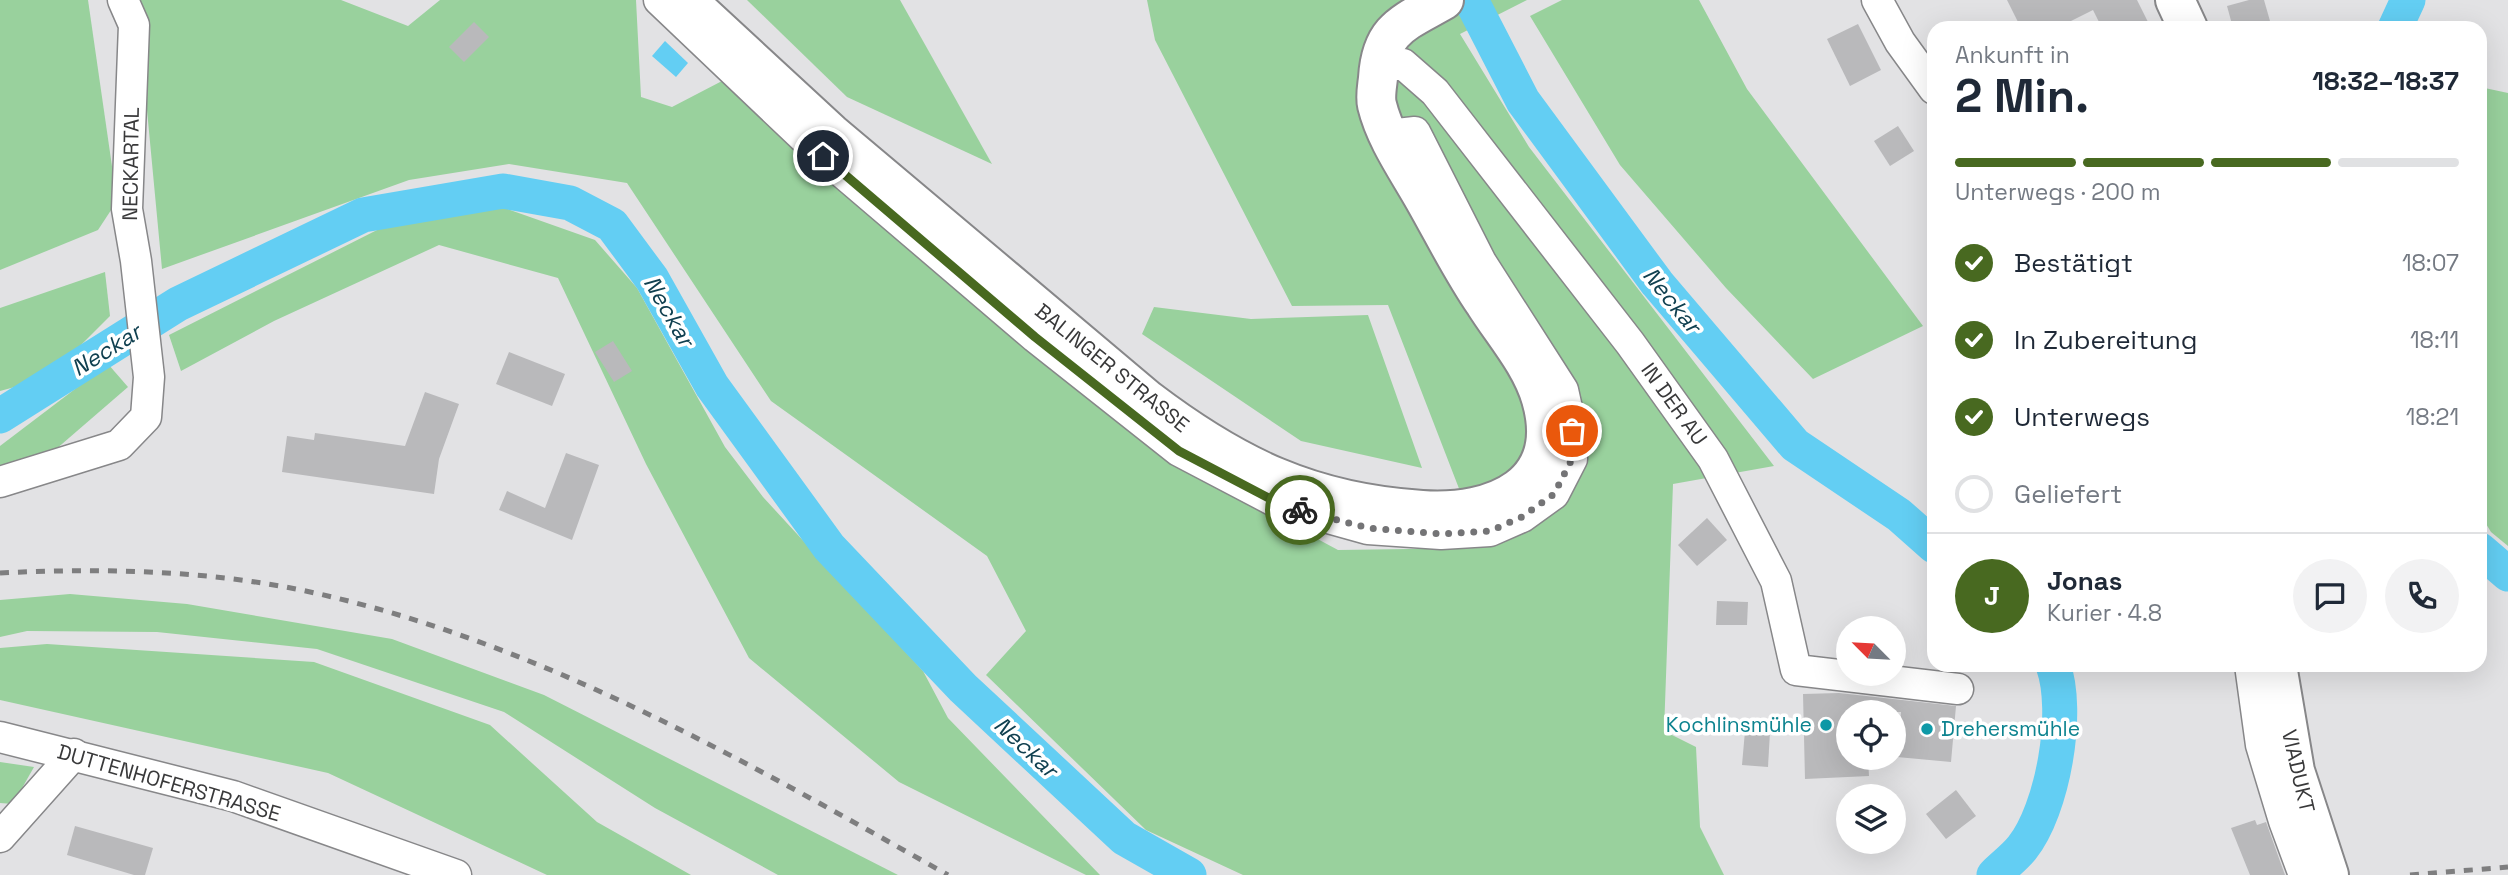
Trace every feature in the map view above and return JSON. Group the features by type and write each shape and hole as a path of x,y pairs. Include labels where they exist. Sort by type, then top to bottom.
{"main road":[{"name":"BALINGER STRASSE","path":"687,0 831,133 1192,434 1235,460 1299,489 1369,504 1422,510 1462,510 1506,498 1523,487 1539,467 1546,426 1541,397 1517,352 1483,302 1388,135 1376,103 1380,52 1391,34 1429,9"},
{"path":"2175,0 2185,21"},
{"name":"VIADUKT","path":"2278,672 2295,771 2329,875"}],"street":[{"name":"NECKARTAL","path":"0,482 119,445 146,417 149,377 136,261 127,209 134,25 123,0"},
{"path":"659,0 823,156 1035,337 1179,451 1282,505 1368,528 1441,534 1490,531 1522,517 1554,494 1572,459 1572,431 1563,390 1481,262 1415,132 1388,135"},
{"path":"1877,0 1900,42 1927,79"},
{"name":"IN DER AU","path":"1379,67 1403,64 1435,92 1630,343 1713,459 1776,581 1796,670 1958,689"},
{"path":"2251,672 2261,745 2304,875"},
{"name":"DUTTENHOFERSTRASSE","path":"0,737 233,796 456,875"},
{"path":"0,837 74,754"}],"green space":[{"path":"0,0 88,0 117,201 98,230 0,270"},
{"path":"125,0 341,0 408,26 440,0 636,0 641,97 672,107 722,81 839,184 1178,464 1338,550 1482,548 1388,305 1292,306 1155,40 1147,0 1527,0 1460,34 1529,147 1774,466 1673,484 1664,731 1696,747 1700,827 1724,875 1243,875 1146,830 986,675 1026,631 987,556 771,401 627,183 509,164 409,180 162,269 145,89"},
{"path":"747,0 900,0 992,164 847,97"},
{"path":"1562,0 1699,0 1747,89 1923,326 1813,379 1726,288 1620,165 1530,16"},
{"path":"2487,88 2508,93 2508,546 2487,525"},
{"path":"502,207 595,240 637,288 725,447 763,497 923,671 948,718 1100,875 1086,875 899,782 749,658 646,464 558,278 439,245 274,321 181,371 169,335 383,227"},
{"path":"105,272 110,316 48,378 0,391 0,308"},
{"path":"1154,307 1251,319 1368,315 1422,468 1301,441 1142,334"},
{"path":"108,364 128,387 40,463 0,474 0,446"},
{"path":"70,594 187,604 392,639 544,695 898,875 778,875 655,808 504,712 317,649 157,632 27,631 0,637 0,600"},
{"path":"47,644 314,662 490,725 597,822 691,875 547,875 328,773 0,700 0,648"},
{"path":"0,762 34,767 13,804 0,803"}],"water":[{"path":"665,41 688,63 676,77 652,56"}],"building":[{"path":"2007,0 2137,0 2148,21 2098,21 2093,10 2071,21 2018,21"},
{"path":"2249,0 2264,0 2270,21 2231,21 2227,6"},
{"path":"474,22 489,37 464,62 449,47"},
{"path":"1858,24 1881,70 1850,86 1827,39"},
{"path":"1898,126 1914,151 1890,166 1874,141"},
{"path":"613,341 632,371 614,382 595,352"},
{"path":"509,352 565,374 552,406 496,384"},
{"path":"425,392 459,404 439,459 434,494 282,472 287,436 314,440 315,433 405,446"},
{"path":"566,453 599,465 572,540 499,510 507,491 545,508"},
{"path":"1707,518 1727,540 1697,566 1678,545"},
{"path":"1717,601 1748,602 1747,625 1716,625"},
{"path":"1839,693 1902,700 1836,700 1836,770 1869,770 1869,776 1805,779 1803,694"},
{"path":"1906,700 1956,706 1951,762 1906,758"},
{"path":"1745,731 1770,732 1768,767 1742,765"},
{"path":"1956,790 1976,816 1946,839 1926,814"},
{"path":"2255,820 2257,825 2266,822 2285,875 2250,875 2231,828"},
{"path":"75,826 153,848 145,875 134,875 67,855"}],"waterway":[{"name":"Neckar","path":"1471,0 1523,101 1657,283 1795,445 1899,515 1927,540"},
{"name":"Neckar","path":"2398,21 2408,0"},
{"name":"Neckar","path":"0,416 178,304 363,215 503,191 570,203 612,225 652,279 712,386 829,547 963,688 1124,838 1189,875"},
{"name":"Neckar","path":"2487,556 2508,574"},
{"name":"Neckar","path":"1994,875 2019,852 2033,831 2050,785 2059,733 2060,708 2055,672"}],"railway":[{"path":"0,573 151,572 264,583 387,612 472,639 554,671 715,747 948,875"},
{"path":"2410,875 2508,867"}],"way so far":[{"path":"1300,510 1368,528 1441,534 1490,531 1522,517 1554,494 1572,459 1572,431"}],"place":[{"name":"Kochlinsmühle","path":"1826,725"},
{"name":"Drehersmühle","path":"1927,729"}],"route":[{"path":"823,156 1035,337 1179,451 1282,505 1300,510"}]}
